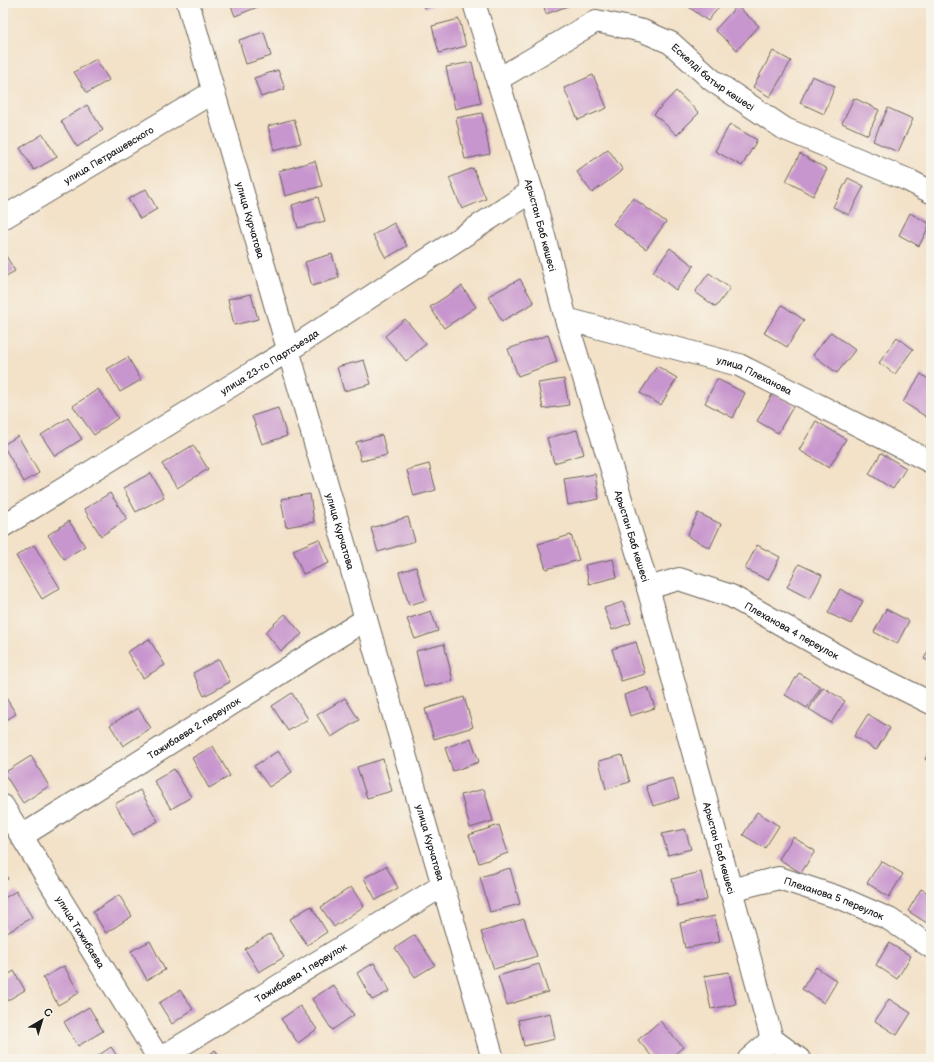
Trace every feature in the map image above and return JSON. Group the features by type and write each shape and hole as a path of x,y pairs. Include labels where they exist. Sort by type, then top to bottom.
{"street":[{"name":"улица Курчатова","path":"188,3 493,1059"},
{"name":"Арыстан Баб көшесі","path":"474,3 532,191 566,319 648,588 772,1039"},
{"name":"Ескелді батыр көшесі","path":"497,80 596,21 643,31 671,43 712,80 785,129 908,180 931,192"},
{"name":"улица Петрашевского","path":"3,218 213,92"},
{"name":"улица 23-го Партсъезда","path":"3,526 288,350 532,191"},
{"name":"улица Плеханова","path":"566,319 739,365 931,462"},
{"name":"Плеханова 4 переулок","path":"648,588 679,579 731,596 850,663 931,703"},
{"name":"Тажибаева 2 переулок","path":"22,836 366,619"},
{"name":"улица Тажибаева","path":"3,806 159,1059"},
{"name":"Плеханова 5 переулок","path":"730,890 779,878 843,899 889,919 931,947"},
{"name":"Тажибаева 1 переулок","path":"159,1059 442,886"},
{"path":"749,1059 772,1039 799,1059"}],"building":[{"path":"230,3 258,3 260,6 235,16"},
{"path":"423,3 440,3 425,8"},
{"path":"543,3 576,3 546,14"},
{"path":"692,3 722,3 708,21 689,7"},
{"path":"737,6 759,26 737,50 715,30"},
{"path":"459,19 466,46 439,53 432,26"},
{"path":"264,32 271,56 246,64 239,40"},
{"path":"773,51 791,61 770,97 753,87"},
{"path":"96,59 109,80 87,93 74,72"},
{"path":"472,62 481,103 455,109 446,67"},
{"path":"278,70 285,89 261,97 254,78"},
{"path":"593,75 607,108 578,120 564,88"},
{"path":"812,76 835,86 824,114 800,103"},
{"path":"676,91 699,113 677,135 654,114"},
{"path":"854,98 879,110 868,135 842,123"},
{"path":"87,105 103,130 77,147 61,121"},
{"path":"888,108 913,119 898,152 873,141"},
{"path":"482,113 490,154 465,159 456,118"},
{"path":"294,119 301,143 274,150 268,126"},
{"path":"730,124 757,140 742,166 715,151"},
{"path":"43,134 57,157 34,170 20,148"},
{"path":"608,149 623,170 592,193 577,172"},
{"path":"800,154 827,169 813,196 786,181"},
{"path":"315,161 322,186 285,196 279,171"},
{"path":"473,168 486,199 462,209 449,178"},
{"path":"848,178 864,186 849,215 833,207"},
{"path":"146,189 157,209 140,219 128,199"},
{"path":"318,197 325,221 298,228 292,205"},
{"path":"633,198 666,222 646,249 613,224"},
{"path":"910,213 930,224 919,246 899,235"},
{"path":"394,223 407,246 386,258 373,235"},
{"path":"670,248 694,266 676,290 653,272"},
{"path":"3,251 15,271 3,278"},
{"path":"332,254 339,278 312,286 305,262"},
{"path":"709,273 730,288 716,307 695,292"},
{"path":"520,279 534,303 502,321 488,296"},
{"path":"462,286 476,307 444,328 430,307"},
{"path":"251,294 258,319 234,325 228,299"},
{"path":"782,305 804,320 787,347 764,333"},
{"path":"405,319 426,344 406,361 385,336"},
{"path":"831,332 855,350 837,373 813,355"},
{"path":"548,335 557,362 518,376 508,349"},
{"path":"897,337 913,349 895,374 879,363"},
{"path":"128,357 141,380 120,392 107,369"},
{"path":"364,360 371,384 344,391 337,367"},
{"path":"657,366 677,378 661,405 640,393"},
{"path":"921,374 931,381 931,413 928,418 903,402"},
{"path":"564,379 569,405 543,409 538,383"},
{"path":"717,379 745,393 733,418 705,403"},
{"path":"98,389 118,418 94,435 73,406"},
{"path":"773,393 794,405 778,433 757,421"},
{"path":"278,408 287,436 262,444 252,416"},
{"path":"68,418 82,439 55,456 41,435"},
{"path":"816,421 846,439 829,468 799,450"},
{"path":"577,430 584,454 554,463 547,438"},
{"path":"382,435 387,455 361,461 356,442"},
{"path":"18,436 39,473 24,482 3,445"},
{"path":"193,445 208,469 177,488 162,464"},
{"path":"881,453 906,468 893,489 869,474"},
{"path":"429,464 436,490 414,496 407,470"},
{"path":"151,473 164,497 136,512 123,488"},
{"path":"595,474 599,499 568,505 564,479"},
{"path":"110,493 127,519 101,536 84,509"},
{"path":"310,494 314,522 286,527 281,499"},
{"path":"698,513 721,524 710,548 687,536"},
{"path":"408,517 415,541 378,552 371,528"},
{"path":"69,521 85,546 64,559 48,535"},
{"path":"571,535 579,560 546,569 538,544"},
{"path":"319,539 329,563 303,574 293,550"},
{"path":"34,545 60,588 42,599 16,556"},
{"path":"757,545 780,557 768,580 745,569"},
{"path":"613,559 617,577 589,584 585,565"},
{"path":"799,564 822,575 810,599 787,587"},
{"path":"416,567 426,600 409,605 399,572"},
{"path":"840,589 863,601 851,624 828,613"},
{"path":"623,602 631,623 612,630 604,608"},
{"path":"886,609 909,621 897,644 874,632"},
{"path":"431,611 438,631 415,639 407,619"},
{"path":"285,614 302,634 281,651 265,632"},
{"path":"149,639 165,665 143,678 127,652"},
{"path":"636,642 645,674 621,681 612,649"},
{"path":"444,644 453,681 424,687 416,651"},
{"path":"931,645 931,662 924,659"},
{"path":"219,659 230,682 204,696 193,673"},
{"path":"799,673 821,687 807,708 785,695"},
{"path":"648,687 655,708 630,716 624,695"},
{"path":"823,687 845,701 831,723 809,709"},
{"path":"3,693 16,714 3,722"},
{"path":"292,693 308,719 288,731 272,706"},
{"path":"464,697 473,727 434,739 425,709"},
{"path":"345,698 359,720 331,737 317,715"},
{"path":"138,708 151,728 123,746 110,725"},
{"path":"868,714 890,728 876,750 854,736"},
{"path":"471,738 479,762 453,771 445,748"},
{"path":"213,746 230,776 209,788 192,758"},
{"path":"931,749 931,763 925,759"},
{"path":"278,751 292,772 269,787 254,766"},
{"path":"622,755 630,782 606,789 599,761"},
{"path":"31,756 49,786 23,803 4,773"},
{"path":"383,759 392,791 367,798 357,767"},
{"path":"174,769 191,797 171,809 154,781"},
{"path":"673,778 679,798 653,806 646,786"},
{"path":"484,789 493,821 470,828 461,795"},
{"path":"140,790 158,821 133,835 115,804"},
{"path":"757,812 779,826 765,848 743,835"},
{"path":"499,825 508,853 479,863 469,835"},
{"path":"685,829 691,849 668,855 662,834"},
{"path":"793,837 815,851 801,873 779,859"},
{"path":"881,861 903,874 889,897 867,883"},
{"path":"386,866 398,888 376,900 364,878"},
{"path":"510,868 520,904 490,912 480,877"},
{"path":"3,869 8,879 3,881"},
{"path":"701,872 707,900 678,907 672,879"},
{"path":"351,887 364,906 334,927 321,907"},
{"path":"921,889 931,895 930,925 908,911"},
{"path":"16,891 32,917 7,933 3,927 3,899"},
{"path":"119,895 132,916 106,933 93,912"},
{"path":"311,906 327,932 307,945 290,919"},
{"path":"715,916 720,942 685,948 680,923"},
{"path":"524,919 537,956 494,969 481,932"},
{"path":"270,934 284,957 259,972 245,949"},
{"path":"415,935 435,965 415,977 395,948"},
{"path":"150,941 165,970 147,980 131,951"},
{"path":"889,943 911,956 897,979 876,965"},
{"path":"374,963 390,991 372,1000 357,973"},
{"path":"539,964 548,992 507,1005 498,976"},
{"path":"64,966 79,993 58,1005 43,978"},
{"path":"816,967 837,981 824,1003 802,989"},
{"path":"14,971 25,990 3,1003 3,978"},
{"path":"729,972 736,1004 711,1009 704,976"},
{"path":"333,985 354,1015 332,1030 312,999"},
{"path":"180,990 193,1009 172,1024 159,1003"},
{"path":"889,999 911,1013 897,1035 875,1021"},
{"path":"300,1006 317,1029 298,1043 281,1019"},
{"path":"89,1007 103,1031 78,1046 64,1022"},
{"path":"550,1013 555,1039 524,1046 518,1020"},
{"path":"660,1021 683,1047 669,1059 654,1059 638,1040"},
{"path":"111,1047 119,1059 93,1059"},
{"path":"215,1050 222,1059 204,1059"}]}
